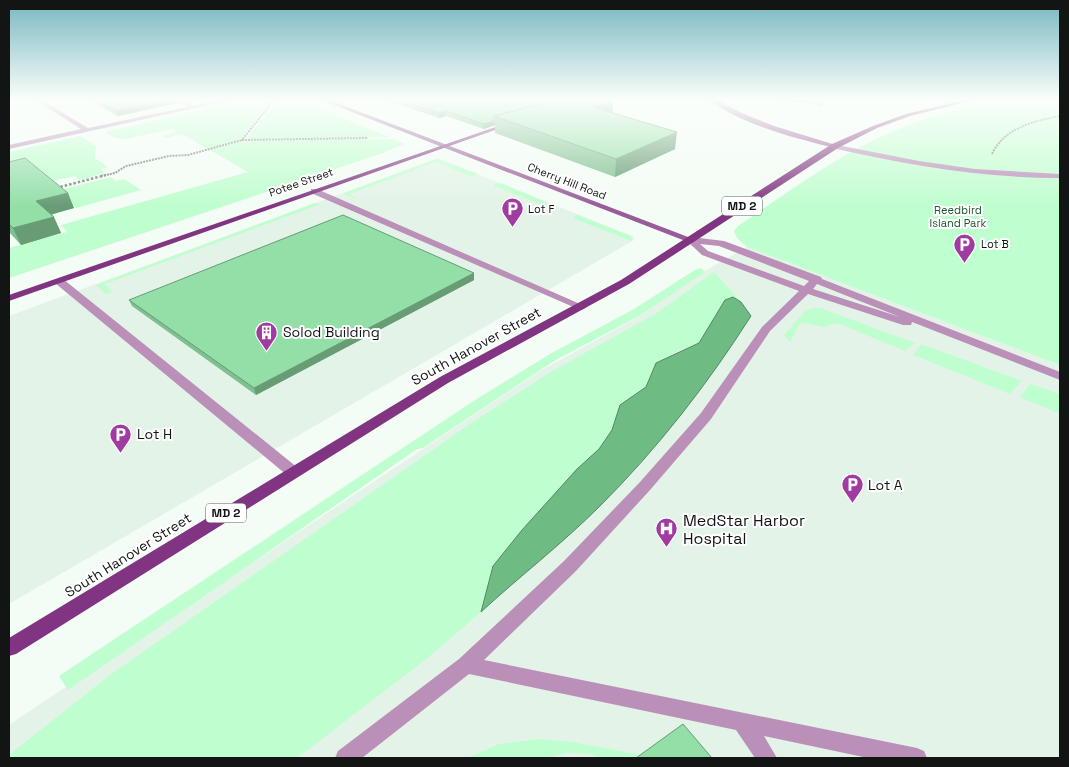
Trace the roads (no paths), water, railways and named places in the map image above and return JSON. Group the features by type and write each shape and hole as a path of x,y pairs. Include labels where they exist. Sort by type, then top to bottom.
{"main road":[{"name":"Potee Street","path":"9,298 473,136"},
{"name":"South Hanover Street","path":"9,648 444,380 582,307 691,240 835,146 856,136"}],"street":[{"path":"9,147 60,136"},
{"name":"Cherry Hill Road","path":"417,136 691,240"},
{"path":"797,136 923,165 1000,174 1060,176"},
{"path":"314,191 582,307"},
{"path":"691,240 705,253 812,285 1060,376"},
{"path":"691,240 721,243 812,285"},
{"path":"59,280 292,472"},
{"path":"345,758 466,666 570,566 645,486 706,416 766,329 812,285"},
{"path":"466,666 917,758"},
{"path":"742,722 768,758"}],"place":[{"name":"Lot F","path":"512,228"},
{"name":"Lot B","path":"965,263"},
{"name":"Solod Building","path":"267,351"},
{"name":"Lot H","path":"121,453"},
{"name":"Lot A","path":"852,504"},
{"name":"MedStar Harbor Hospital","path":"667,548"}],"park label":[{"name":"Reedbird Island Park","path":"958,216"}]}
